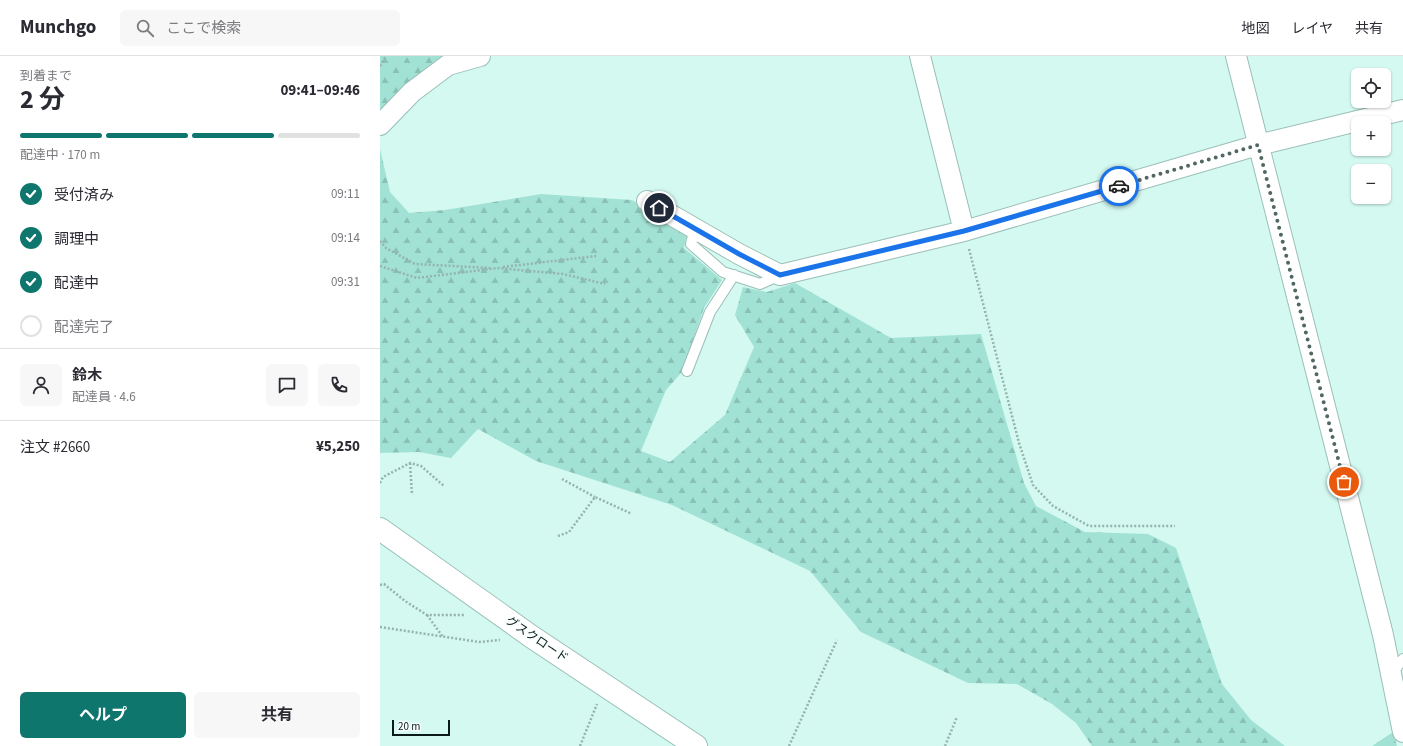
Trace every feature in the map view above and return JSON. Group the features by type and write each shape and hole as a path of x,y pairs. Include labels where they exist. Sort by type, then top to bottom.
{"street":[{"path":"380,125 412,92 448,64 480,56"},
{"path":"920,56 964,231"},
{"path":"1236,56 1383,635 1403,732"},
{"path":"647,201 739,254 780,275 964,231 1258,145 1403,110"},
{"name":"グスクロード","path":"380,528 532,637 696,746"}],"lane":[{"path":"696,228 691,244 723,272 760,284 780,275"},
{"path":"687,371 710,312 734,275"},
{"path":"1391,674 1403,659"}],"path":[{"path":"380,66 386,56"},
{"path":"964,231 1019,443 1033,485 1053,506 1089,526 1176,526"},
{"path":"380,241 386,248 415,264 497,268 563,274 605,284"},
{"path":"380,266 417,278 596,256"},
{"path":"410,463 412,495"},
{"path":"380,483 383,477 410,463 421,466 444,486"},
{"path":"562,479 632,514"},
{"path":"558,536 569,532 595,496"},
{"path":"380,585 384,584 405,602 427,615 443,637"},
{"path":"427,615 470,615"},
{"path":"380,627 479,642 532,637"},
{"path":"789,746 837,640"},
{"path":"580,746 606,685"},
{"path":"945,746 957,717"}],"green space":[{"path":"380,56 443,56 380,110"},
{"path":"380,149 390,192 409,213 445,210 541,194 632,200 687,233 684,248 722,280 704,308 682,372 666,390 641,451 670,462 725,415 754,347 735,315 743,287 767,292 795,283 891,338 981,334 1024,483 1036,506 1085,532 1148,534 1176,548 1222,684 1251,720 1285,746 1092,746 1076,723 1052,704 1017,684 968,683 861,632 810,571 672,505 536,461 478,429 451,458 419,452 380,453"},
{"path":"1393,732 1397,746 1372,746"}],"way so far":[{"path":"1119,186 1258,145 1344,482"}],"route":[{"path":"659,208 739,254 780,275 964,231 1119,186"}]}
